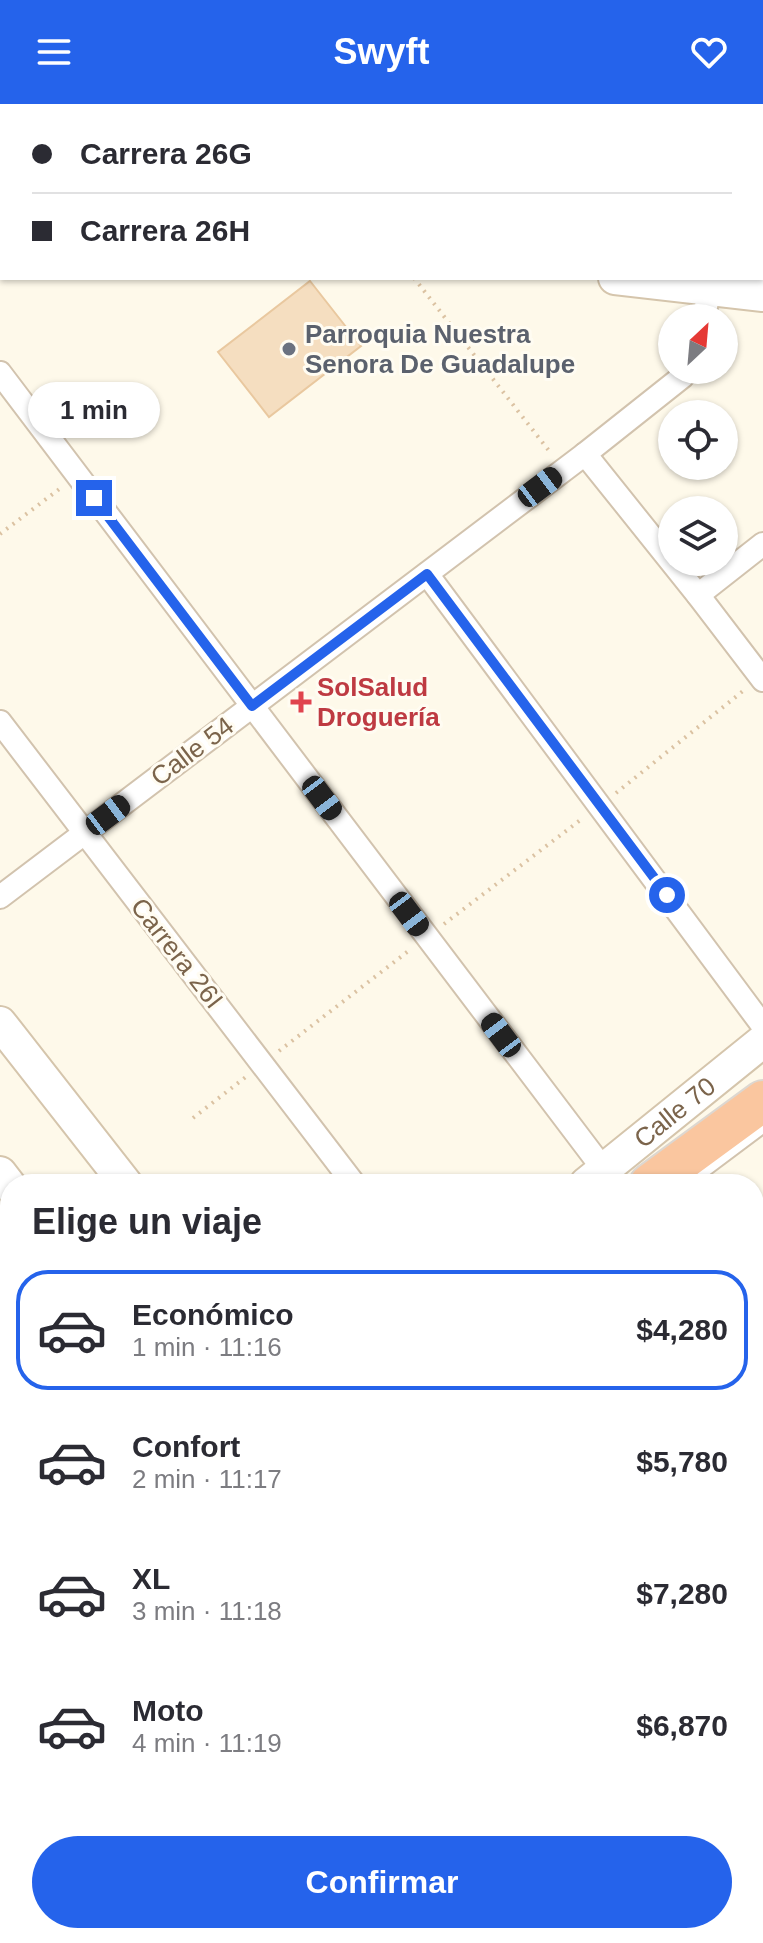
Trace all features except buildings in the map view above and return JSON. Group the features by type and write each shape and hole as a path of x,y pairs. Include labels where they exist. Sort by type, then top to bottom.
{"highway":[{"path":"664,1174 763,1101"}],"street":[{"path":"622,280 706,304 763,295"},
{"path":"0,373 426,937 593,1174"},
{"name":"Calle 54","path":"0,897 673,384"},
{"path":"585,454 762,679"},
{"path":"698,595 763,544"},
{"path":"427,574 763,1026"},
{"name":"Carrera 26I","path":"0,722 346,1174"},
{"path":"0,1023 118,1174"},
{"name":"Calle 70","path":"599,1174 763,1041"}],"lane":[{"path":"700,1174 763,1127"}],"path":[{"path":"416,280 563,470"},
{"path":"0,534 77,475"},
{"path":"193,1118 762,679"}],"place":[{"name":"Parroquia Nuestra Senora De Guadalupe","path":"289,349"},
{"name":"SolSalud Droguería","path":"301,702"}],"route":[{"path":"94,498 252,706 427,574 667,895"}]}
